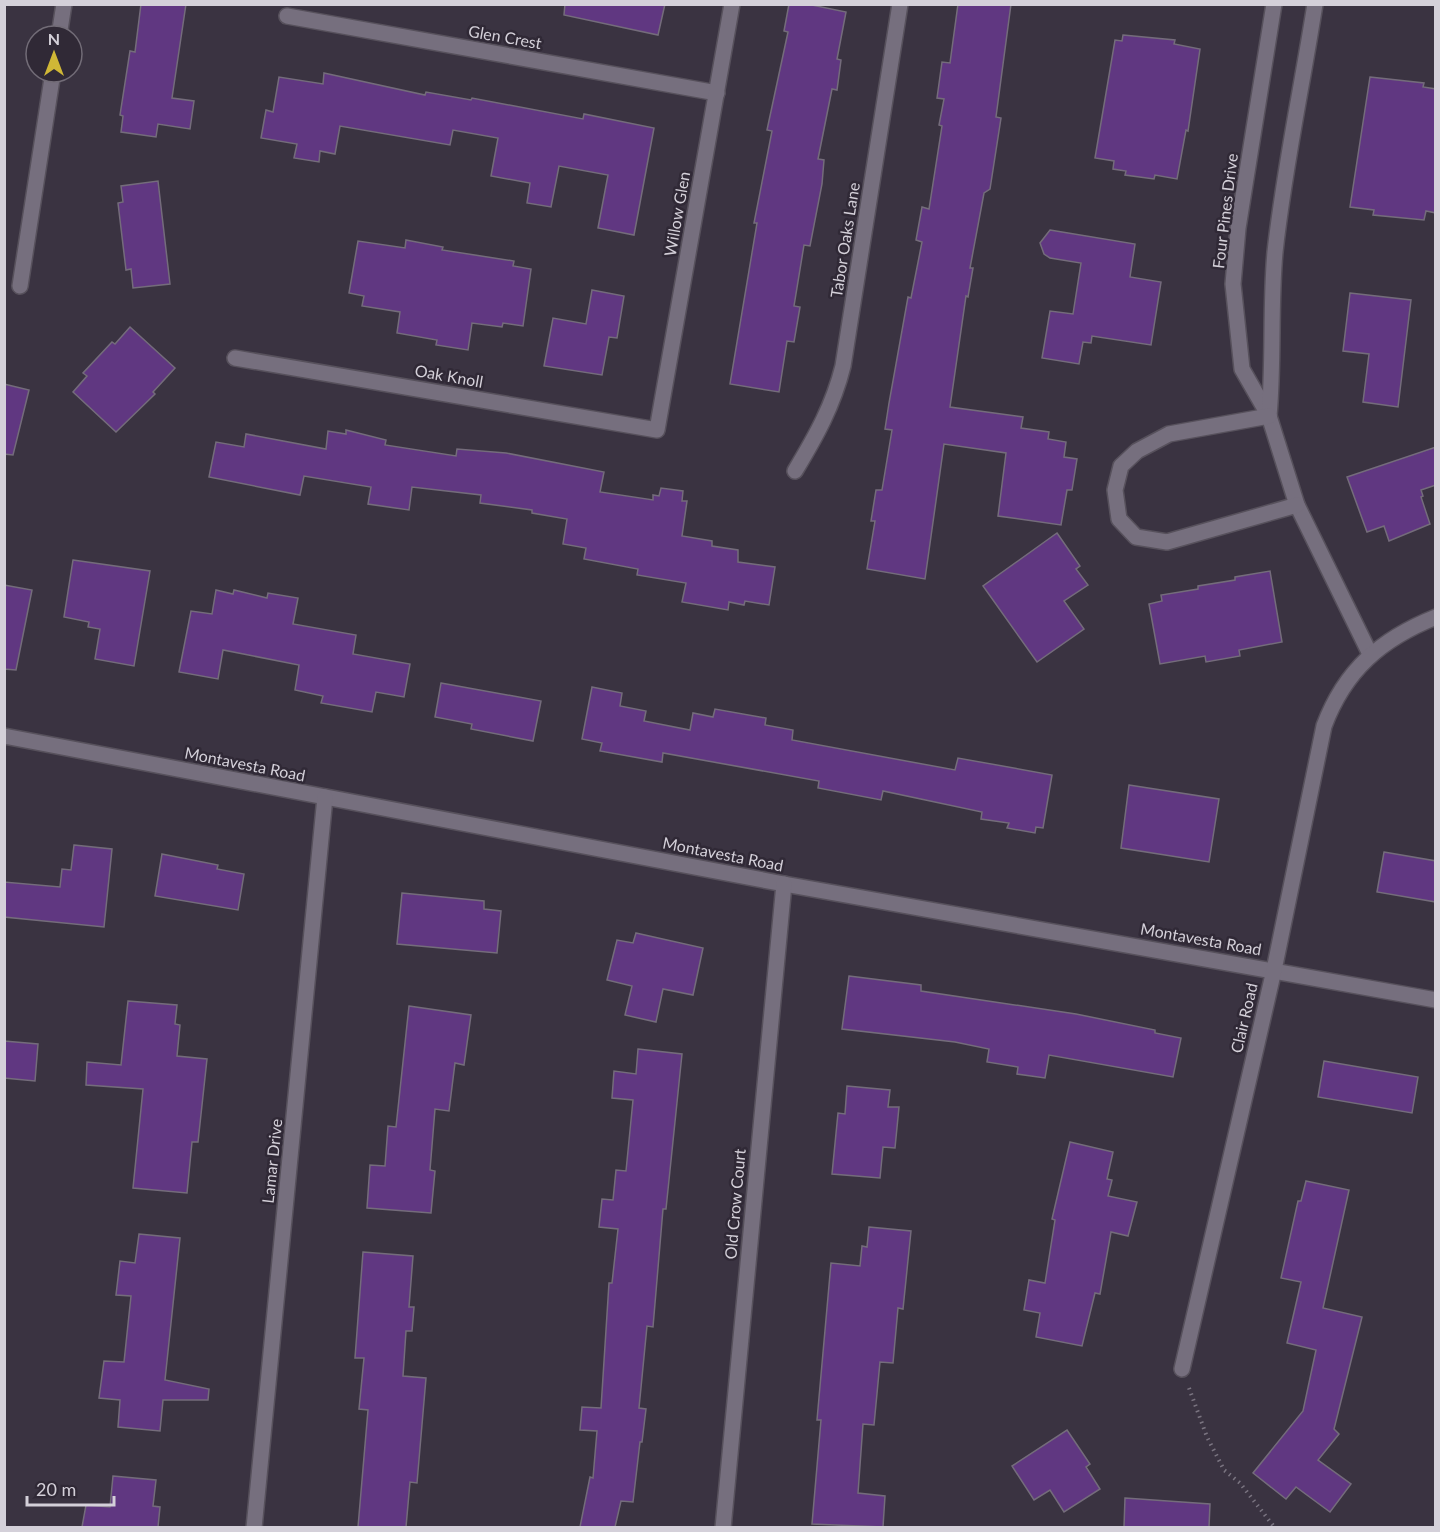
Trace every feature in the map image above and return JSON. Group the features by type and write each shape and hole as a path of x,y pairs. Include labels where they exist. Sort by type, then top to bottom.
{"street":[{"path":"61,24 64,4"},
{"name":"Willow Glen","path":"657,430 732,4"},
{"name":"Tabor Oaks Lane","path":"795,471 824,424 835,397 843,366 900,4"},
{"name":"Four Pines Drive","path":"1274,4 1238,228 1233,284 1242,369 1269,416 1297,505 1370,654"},
{"name":"Four Pines Drive","path":"1269,416 1274,364 1272,301 1275,250 1315,4"},
{"name":"Glen Crest","path":"286,16 717,93"},
{"path":"20,286 51,84"},
{"name":"Oak Knoll","path":"235,358 657,430"},
{"path":"1269,416 1169,434 1137,451 1121,466 1115,490 1115,508 1119,519 1136,537 1167,542 1297,505"},
{"name":"Clair Road","path":"1182,1369 1274,970 1324,726 1331,708 1350,675 1370,654 1410,627 1436,617"},
{"name":"Montavesta Road","path":"4,736 783,884 1436,1000"},
{"name":"Lamar Drive","path":"255,1527 325,797"},
{"name":"Old Crow Court","path":"723,1527 783,884"}],"path":[{"path":"1182,1369 1207,1437 1224,1470 1240,1484 1275,1527"}],"building":[{"path":"141,4 186,4 172,98 194,101 190,129 158,124 156,137 121,132 123,116 120,115 130,51 135,52"},
{"path":"565,4 665,4 658,35 564,15"},
{"path":"789,4 807,4 846,12 837,59 841,60 837,90 832,89 818,159 824,160 822,184 810,246 804,245 794,306 800,307 794,342 787,341 779,392 730,384 757,223 754,223 772,131 767,130 788,32 784,31"},
{"path":"958,4 1011,4 996,117 1001,118 990,189 984,193 970,268 973,268 968,297 966,296 950,407 1023,417 1021,428 1049,432 1048,439 1066,442 1064,457 1077,459 1072,490 1067,490 1061,525 998,516 1006,453 944,444 925,579 867,569 875,521 871,521 876,490 882,490 892,430 885,429 889,403 908,297 911,298 922,242 916,240 922,207 929,209 942,126 939,125 944,99 937,98 942,62 950,63"},
{"path":"1123,35 1175,40 1174,44 1200,49 1188,131 1186,130 1177,179 1155,175 1154,179 1125,175 1126,171 1113,169 1114,161 1095,158 1115,40 1122,41"},
{"path":"324,73 425,95 426,92 471,100 472,98 583,119 584,114 654,128 634,235 598,228 608,175 559,166 551,207 527,203 530,183 491,176 498,138 453,130 450,145 340,126 335,154 320,151 319,162 294,158 297,144 261,138 266,110 273,112 279,77 323,84"},
{"path":"1370,77 1424,83 1423,87 1436,89 1436,213 1426,211 1424,220 1373,215 1374,210 1350,207"},
{"path":"158,181 170,284 133,288 131,269 126,270 118,203 123,202 121,186"},
{"path":"1050,230 1135,244 1130,277 1161,282 1151,345 1092,336 1091,343 1083,342 1079,364 1042,358 1050,311 1073,314 1081,263 1050,258 1044,254 1040,243"},
{"path":"406,240 443,247 442,250 514,261 513,266 531,269 523,326 503,323 502,327 472,323 468,350 436,345 437,340 397,333 400,312 362,306 364,296 349,293 358,241 405,248"},
{"path":"592,290 624,296 617,338 609,337 602,375 544,366 553,318 586,324"},
{"path":"1350,293 1411,300 1398,407 1363,402 1369,354 1343,351"},
{"path":"130,327 175,368 153,392 155,394 116,432 73,392 87,376 83,373 112,342 115,344"},
{"path":"4,384 29,390 13,455 4,454"},
{"path":"346,430 386,440 385,445 456,456 457,449 506,453 604,472 600,492 653,500 653,495 659,496 661,488 683,491 682,501 687,501 682,536 712,541 712,546 738,550 738,562 775,567 769,605 745,601 744,605 729,602 728,610 682,602 686,583 637,575 638,569 584,559 586,548 563,544 567,519 532,513 532,510 480,503 481,495 412,487 409,510 368,504 371,487 304,476 300,495 209,477 216,442 244,447 246,434 326,449 328,431 346,434"},
{"path":"1436,447 1436,485 1421,490 1430,524 1389,541 1384,526 1367,532 1347,477"},
{"path":"1057,533 1080,566 1076,569 1088,585 1064,601 1084,629 1037,662 983,586"},
{"path":"73,560 150,571 134,666 95,659 100,629 88,627 89,622 64,617"},
{"path":"1270,571 1282,642 1239,650 1240,656 1206,662 1205,656 1160,664 1149,604 1162,601 1161,595 1198,589 1198,586"},
{"path":"4,585 32,590 16,670 4,669"},
{"path":"216,590 233,594 234,590 267,598 268,593 298,598 293,624 356,635 353,654 410,664 404,697 376,692 372,712 321,703 323,696 295,690 299,665 223,650 218,679 179,672 191,611 212,614"},
{"path":"441,683 541,701 533,741 471,729 472,724 435,717"},
{"path":"592,687 622,693 620,706 646,711 644,721 690,730 693,713 713,717 715,709 766,718 765,725 793,730 792,740 955,770 958,758 1052,775 1043,828 1036,827 1035,833 1007,828 1009,823 981,819 982,812 883,791 881,800 818,788 819,781 663,753 662,762 600,751 602,743 582,739"},
{"path":"1129,785 1219,799 1209,862 1121,848"},
{"path":"74,845 112,849 104,927 4,917 4,882 60,887 62,869 71,870"},
{"path":"1384,852 1436,861 1436,902 1377,892"},
{"path":"162,854 218,865 217,869 244,874 238,910 155,896"},
{"path":"402,893 484,901 484,909 501,911 497,953 397,944"},
{"path":"636,933 703,948 693,995 663,989 656,1022 625,1015 632,986 607,980 617,940 633,943"},
{"path":"849,976 921,985 921,991 1076,1014 1155,1030 1155,1033 1181,1038 1173,1077 1049,1055 1045,1078 1017,1074 1018,1067 987,1062 989,1049 955,1042 842,1029"},
{"path":"128,1001 177,1005 175,1024 180,1025 177,1056 207,1059 198,1142 192,1142 187,1193 133,1188 143,1089 86,1085 87,1062 121,1065"},
{"path":"409,1006 471,1015 464,1065 455,1063 449,1111 435,1109 430,1170 435,1171 431,1213 367,1208 370,1165 385,1166 388,1126 396,1127"},
{"path":"4,1041 38,1044 35,1081 4,1078"},
{"path":"638,1049 682,1054 666,1209 663,1209 653,1327 647,1326 639,1408 646,1409 642,1442 640,1442 633,1502 621,1501 615,1527 580,1527 590,1477 593,1478 597,1431 580,1430 582,1407 601,1408 609,1283 612,1283 618,1229 599,1227 602,1199 613,1200 616,1170 626,1171 633,1100 612,1098 614,1071 636,1074"},
{"path":"1324,1061 1418,1077 1412,1113 1318,1097"},
{"path":"847,1086 890,1090 888,1107 899,1107 895,1148 883,1147 880,1178 832,1174 838,1113 845,1114"},
{"path":"1070,1142 1113,1152 1107,1179 1112,1180 1108,1196 1137,1202 1128,1236 1111,1232 1100,1294 1095,1293 1082,1346 1036,1337 1040,1313 1024,1310 1029,1280 1045,1283 1055,1220 1052,1219"},
{"path":"1306,1181 1349,1190 1323,1308 1362,1317 1334,1429 1339,1434 1318,1460 1351,1484 1330,1512 1296,1487 1286,1499 1253,1473 1303,1411 1316,1350 1287,1343 1301,1282 1281,1278 1298,1201 1301,1201"},
{"path":"869,1227 911,1231 903,1309 898,1308 893,1363 880,1362 874,1425 863,1424 858,1493 885,1496 883,1527 812,1524 821,1420 817,1420 831,1263 860,1266 862,1246 867,1247"},
{"path":"139,1234 180,1238 165,1380 209,1389 208,1400 163,1400 160,1431 118,1427 120,1400 99,1398 104,1361 124,1362 131,1296 116,1295 120,1261 135,1263"},
{"path":"363,1252 413,1256 409,1307 414,1307 412,1331 406,1331 403,1376 426,1378 417,1483 410,1482 406,1527 358,1527 368,1410 359,1409 364,1358 355,1358"},
{"path":"1067,1430 1090,1464 1086,1467 1100,1489 1064,1512 1050,1490 1034,1500 1012,1466"},
{"path":"113,1476 156,1480 153,1506 160,1507 158,1527 82,1527 86,1505 110,1507"},
{"path":"1125,1498 1210,1504 1209,1527 1124,1527"}]}
